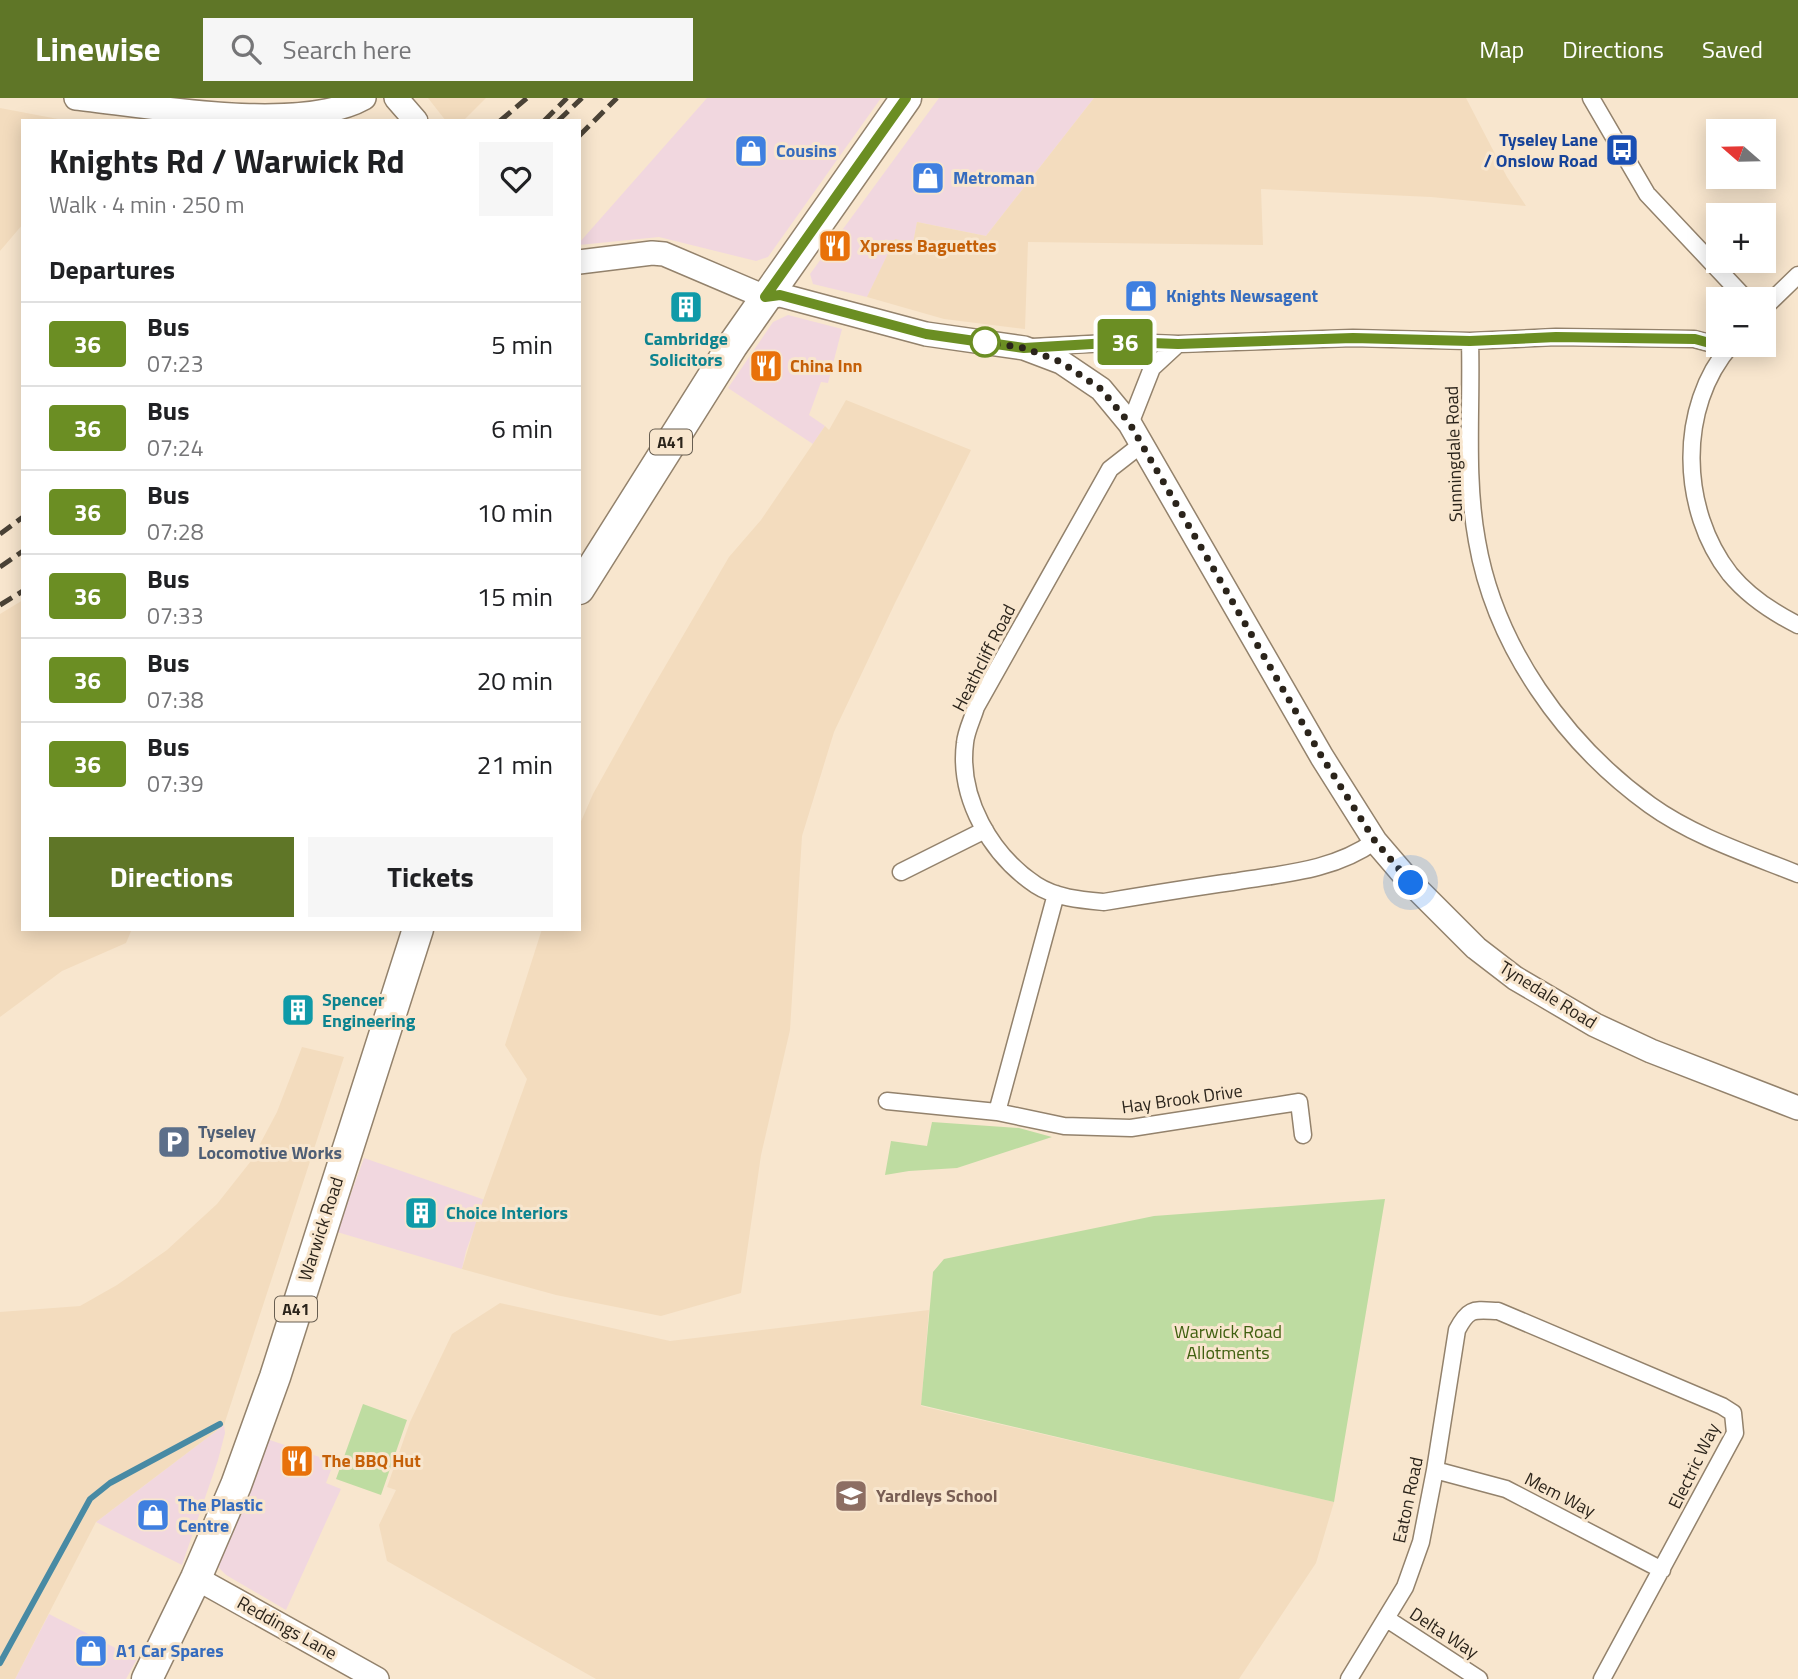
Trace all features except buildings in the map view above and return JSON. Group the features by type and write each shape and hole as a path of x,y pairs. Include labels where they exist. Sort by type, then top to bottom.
{"highway":[{"name":"A41","path":"581,586 732,346 906,98"},
{"name":"Warwick Road","path":"147,1679 196,1578 236,1485 275,1377 417,931"}],"street":[{"path":"76,98 209,113 267,115 317,113 354,104 365,98"},
{"path":"1592,98 1647,194 1735,287"},
{"name":"Tynedale Road","path":"581,261 664,254 765,297 780,295 926,334 1024,348 1061,362 1101,389 1130,424 1322,757 1375,841 1411,883 1467,939 1514,978 1606,1031 1798,1108"},
{"path":"1776,296 1798,275"},
{"path":"1024,348 1126,342 1178,344 1353,338 1470,341 1556,337 1667,338 1706,342"},
{"name":"Sunningdale Road","path":"1470,341 1472,510 1476,541 1494,604 1534,684 1577,741 1603,767 1651,806 1721,843 1798,874"},
{"path":"1130,424 1152,368 1178,344"},
{"path":"1721,357 1716,364 1696,417 1691,454 1694,489 1707,534 1728,572 1759,602 1798,625"},
{"name":"Heathcliff Road","path":"1142,444 1110,469 976,707 965,742 966,778 973,806 985,830 999,851 1037,886 1080,900 1104,902 1336,863 1356,855 1375,841"},
{"path":"901,872 985,830"},
{"path":"997,1112 1056,894"},
{"name":"Hay Brook Drive","path":"887,1101 997,1112 1064,1126 1131,1128 1299,1102 1303,1135"},
{"name":"Electric Way","path":"1465,1315 1475,1310 1498,1311 1733,1413 1735,1433 1602,1679"},
{"name":"Eaton Road","path":"1349,1679 1405,1587 1421,1542 1457,1330 1465,1315"},
{"name":"Mem Way","path":"1435,1470 1506,1489 1662,1570"},
{"name":"Reddings Lane","path":"196,1578 377,1679"},
{"name":"Delta Way","path":"1387,1619 1479,1679"}],"shaded area":[{"path":"428,98 486,98 465,119 444,119"},
{"path":"707,98 881,98 768,257 756,261 659,237 581,245 581,241"},
{"path":"939,98 1094,98 986,236 917,222 913,244 895,240 867,297 813,284 810,274"},
{"path":"1094,98 1466,98 1507,177 1526,206 1431,197 1261,189 1263,245 1028,242 1025,329 944,319 867,297 895,239 913,243 917,222 986,236"},
{"path":"0,108 58,119 21,119 21,226 0,251"},
{"path":"788,315 842,329 828,383 821,382 809,415 825,426 813,444 728,388 773,322"},
{"path":"846,400 971,450 834,732 802,836 790,1030 761,1155 741,1293 661,1316 556,1295 462,1269 480,1209 527,1079 505,1045 541,931 581,931 581,821 593,794 646,699 729,557 761,520 825,426 829,430"},
{"path":"21,601 21,931 131,931 126,943 62,971 0,1017 0,614"},
{"path":"302,1047 344,1057 224,1425 96,1522 15,1679 0,1679 0,1312 80,1306 117,1285 167,1250 217,1204 251,1161 277,1112"},
{"path":"364,1158 485,1200 462,1269 337,1232"},
{"name":"Yardleys School","path":"500,1303 670,1341 929,1310 921,1406 1334,1502 1316,1563 1239,1679 596,1679 387,1561 379,1525 396,1490 387,1487 410,1422 452,1334"},
{"path":"224,1425 225,1433 218,1460 182,1565 96,1522"},
{"path":"267,1439 334,1462 326,1483 341,1489 286,1610 226,1575 218,1567"},
{"path":"49,1614 137,1659 126,1679 15,1679"}],"green space":[{"path":"932,1122 1019,1128 1052,1137 957,1168 885,1175 891,1141 927,1146"},
{"name":"Warwick Road Allotments","path":"1385,1199 1334,1502 921,1405 933,1272 944,1259 1154,1216"},
{"path":"363,1404 407,1420 381,1495 336,1479"}],"waterway":[{"path":"0,1663 90,1499 110,1483 220,1424"}],"railway":[{"path":"502,119 527,98"},
{"path":"546,119 567,98"},
{"path":"560,119 582,98"},
{"path":"581,134 617,98"},
{"path":"0,534 21,518"},
{"path":"0,567 21,552"},
{"path":"0,605 21,592"}],"bus line":[{"name":"36","path":"906,98 765,297 780,295 926,334 1024,348 1126,342 1178,344 1353,338 1470,341 1556,337 1667,338 1706,342"}],"place":[{"name":"Tyseley Lane / Onslow Road","path":"1622,150"},
{"name":"Cousins","path":"751,151"},
{"name":"Metroman","path":"928,178"},
{"name":"Xpress Baguettes","path":"835,246"},
{"name":"Knights Newsagent","path":"1141,296"},
{"name":"Cambridge Solicitors","path":"686,307"},
{"name":"China Inn","path":"766,366"},
{"name":"Spencer Engineering","path":"298,1010"},
{"name":"Tyseley Locomotive Works","path":"174,1142"},
{"name":"Choice Interiors","path":"421,1213"},
{"name":"The BBQ Hut","path":"297,1461"},
{"name":"Yardleys School","path":"851,1496"},
{"name":"The Plastic Centre","path":"153,1515"},
{"name":"A1 Car Spares","path":"91,1651"}],"route":[{"path":"985,342 1024,348 1061,362 1101,389 1130,424 1322,757 1375,841 1411,883"}]}
